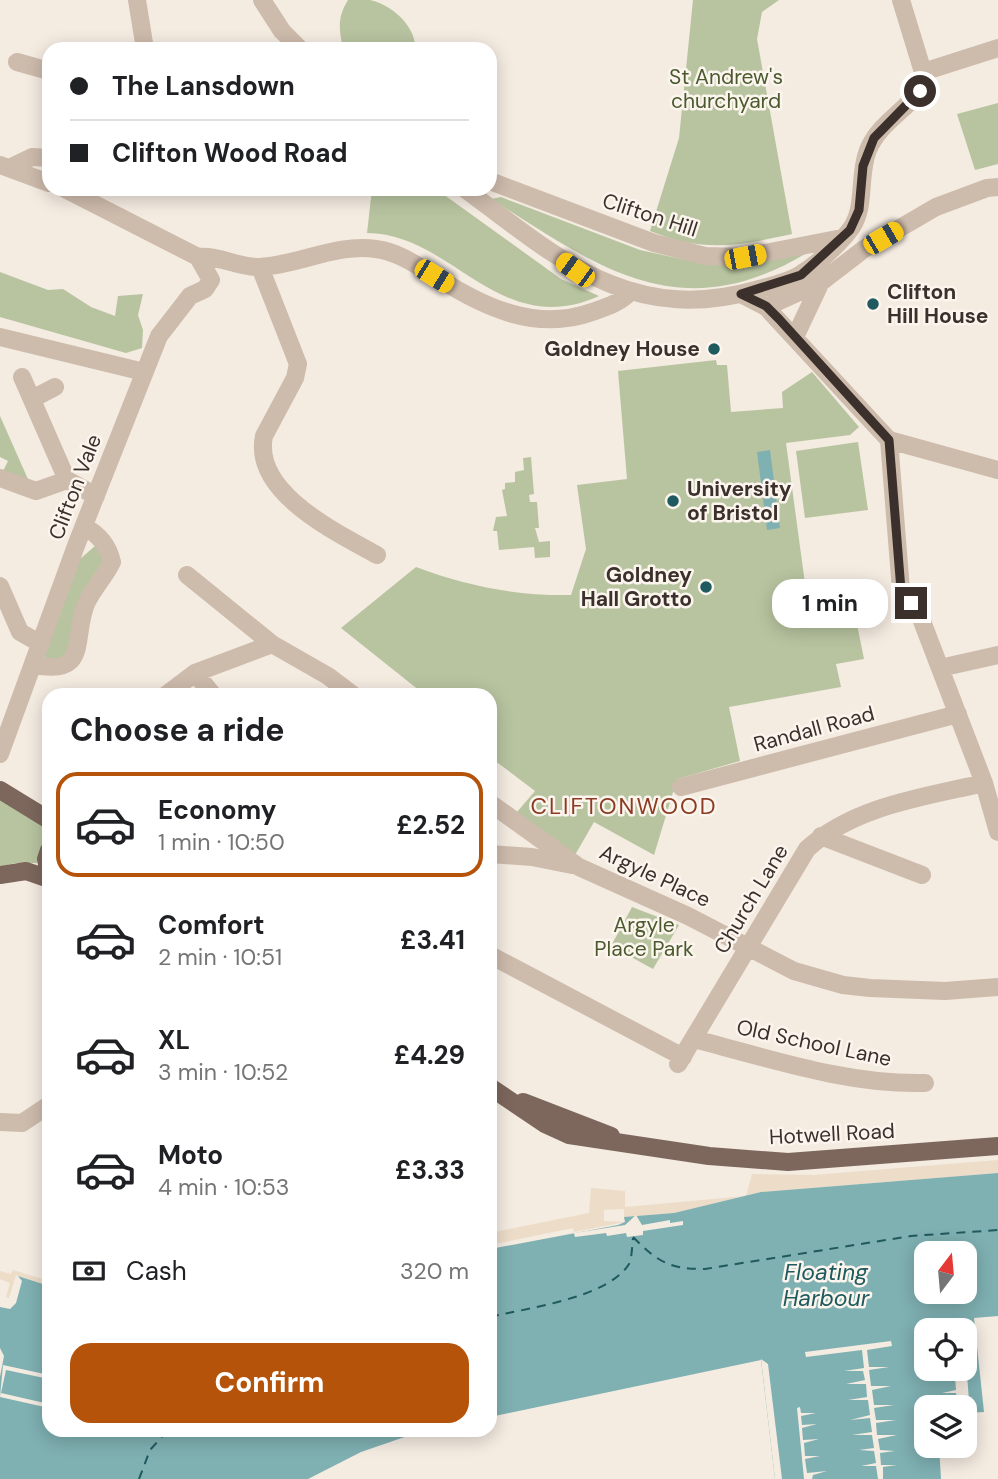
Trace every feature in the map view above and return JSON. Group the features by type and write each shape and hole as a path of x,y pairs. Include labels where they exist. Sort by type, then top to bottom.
{"main road":[{"path":"0,790 42,816"},
{"path":"0,875 26,871 42,875"},
{"name":"Hotwell Road","path":"497,1092 569,1135 709,1156 788,1162 998,1146"}],"street":[{"path":"137,0 144,42"},
{"path":"262,0 282,31 293,42"},
{"path":"478,196 575,270 630,292 680,299 715,299 741,294 801,275 853,225 859,210 863,166 874,138 882,126 923,87 923,72 901,0"},
{"path":"923,72 998,48"},
{"path":"17,62 42,69"},
{"path":"4,166 32,157 42,158"},
{"path":"4,166 42,180"},
{"name":"Clifton Hill","path":"497,184 654,243 705,256 745,257 842,237"},
{"path":"766,306 821,282 864,249 936,206 987,187 998,187"},
{"path":"79,196 198,257 210,256 260,267 357,247 375,249 393,253 411,262 480,304 538,320 575,318 613,304 630,292"},
{"name":"Clifton Vale","path":"0,754 159,336 190,296 205,289 211,280 198,257"},
{"path":"260,267 298,364 295,377 264,436 264,454 268,468 283,491 301,509 377,555"},
{"path":"795,337 821,282"},
{"path":"741,294 766,306 889,440 998,470"},
{"path":"0,337 144,372"},
{"path":"22,377 67,480 96,496"},
{"path":"32,399 55,387"},
{"path":"889,440 901,590 920,617 984,783 998,832"},
{"path":"0,478 36,491 67,480"},
{"path":"34,665 61,667 77,654 84,610 112,562 109,550 97,533 85,526"},
{"path":"187,575 272,644 344,688"},
{"path":"0,586 20,632 41,644"},
{"path":"175,688 195,673 272,644"},
{"path":"940,667 998,655"},
{"path":"195,673 208,688"},
{"name":"Randall Road","path":"681,787 958,714"},
{"name":"Church Lane","path":"497,959 681,1061 795,864 821,836 838,825 886,808 984,783"},
{"path":"497,808 579,867"},
{"path":"821,836 922,875"},
{"path":"497,854 532,857 579,867"},
{"name":"Argyle Place","path":"579,867 688,916 785,968 851,986 945,991 998,987"},
{"name":"Old School Lane","path":"694,1039 833,1073 896,1084 925,1083"},
{"path":"0,1122 22,1123 42,1109"}],"green space":[{"path":"348,0 378,2 401,18 415,42 342,42 342,12"},
{"name":"St Andrew's churchyard","path":"693,0 779,0 762,12 757,39 792,234 754,242 704,245 650,231 679,138"},
{"path":"998,103 998,164 975,170 957,114"},
{"path":"371,196 446,196 561,279 599,296 564,306 533,305 504,296 425,249 397,238 367,233"},
{"path":"501,197 640,250 695,262 805,254 760,276 718,287 678,287 641,280 604,266 567,247 491,199"},
{"path":"0,272 48,290 63,289 91,307 115,316 118,296 143,294 138,315 143,330 142,348 126,353 0,317"},
{"path":"716,360 717,365 727,365 731,412 783,408 782,392 812,372 859,427 850,435 786,443 806,591 849,585 864,659 836,664 841,687 729,707 740,761 677,779 654,855 594,822 575,855 517,812 535,791 497,762 497,688 416,688 341,628 416,567 454,580 492,588 531,594 571,595 586,549 577,485 627,479 618,371"},
{"path":"0,416 31,486 2,473 8,461 0,457"},
{"path":"858,442 868,510 805,518 796,451"},
{"path":"531,457 534,494 529,495 530,502 537,502 539,528 535,528 539,542 550,541 550,557 535,558 534,547 499,550 497,531 493,531 496,517 507,516 502,490 505,489 505,483 515,482 515,472 524,470 523,458"},
{"path":"95,546 107,554 71,650 56,661 43,657 80,559"},
{"path":"0,796 42,823 42,848 37,863 15,863 0,867"},
{"name":"Argyle Place Park","path":"632,907 679,925 653,969 611,946"}],"shaded area":[{"path":"998,1160 998,1173 761,1192 746,1196 752,1174 813,1175"},
{"path":"591,1188 625,1191 625,1207 743,1196 674,1213 624,1217 624,1209 604,1210 604,1221 625,1222 574,1232 573,1228 497,1244 497,1232 589,1213"},
{"path":"13,1270 42,1279 42,1284 16,1275 9,1298 6,1297 10,1283 0,1279 0,1271 11,1274"}],"water":[{"path":"770,450 780,528 767,530 757,452"},
{"name":"Floating Harbour","path":"998,1173 998,1316 914,1318 914,1381 977,1381 977,1346 984,1412 977,1412 977,1395 914,1395 914,1458 940,1458 941,1479 775,1479 761,1360 497,1416 497,1248 618,1225 625,1222 624,1217 674,1213 761,1192"},
{"path":"18,1276 42,1284 42,1437 405,1437 361,1452 308,1479 0,1479 0,1377 4,1356 0,1348 0,1307 10,1309 16,1303 22,1281"}],"pier":[{"path":"636,1215 642,1225 670,1220 670,1223 683,1221 683,1225 643,1231 643,1235 627,1237 626,1233 607,1236 606,1233 575,1237 574,1233 625,1225"},
{"path":"891,1341 892,1346 867,1350 869,1367 889,1367 869,1370 871,1386 891,1386 872,1390 874,1405 894,1405 874,1408 876,1420 896,1420 876,1423 877,1435 897,1435 878,1439 880,1450 895,1451 880,1453 881,1465 897,1465 883,1467 883,1479 878,1479 876,1466 861,1466 876,1463 874,1451 859,1450 874,1448 872,1435 852,1435 872,1432 870,1418 850,1420 870,1415 868,1400 848,1400 867,1397 866,1384 846,1384 865,1380 863,1371 844,1371 864,1368 862,1350 806,1357 805,1352"},
{"path":"761,1359 768,1364 782,1479 775,1479"},
{"path":"3,1365 42,1373 42,1378 6,1370 1,1393 42,1402 42,1406 0,1397"},
{"path":"955,1381 967,1381 969,1395 942,1393 956,1390"},
{"path":"800,1407 801,1413 816,1413 801,1416 802,1425 817,1424 802,1428 803,1440 819,1439 804,1443 805,1456 820,1456 805,1459 807,1473 827,1471 813,1475 812,1479 804,1479 797,1408"}],"ferry route":[{"path":"633,1237 650,1253 665,1262 682,1268 705,1269 911,1236 998,1230"},
{"path":"497,1315 566,1300 604,1285 619,1276 629,1264 633,1238"},
{"path":"139,1479 150,1450 162,1437"}],"place":[{"name":"Clifton Hill House","path":"873,304"},
{"name":"Goldney House","path":"714,349"},
{"name":"University of Bristol","path":"673,501"},
{"name":"Goldney Hall Grotto","path":"706,587"}],"district":[{"name":"CLIFTONWOOD","path":"624,806"}],"route":[{"path":"911,603 901,590 889,440 874,427 766,306 741,294 801,275 850,230 859,210 863,166 874,138 882,126 920,91"}]}
